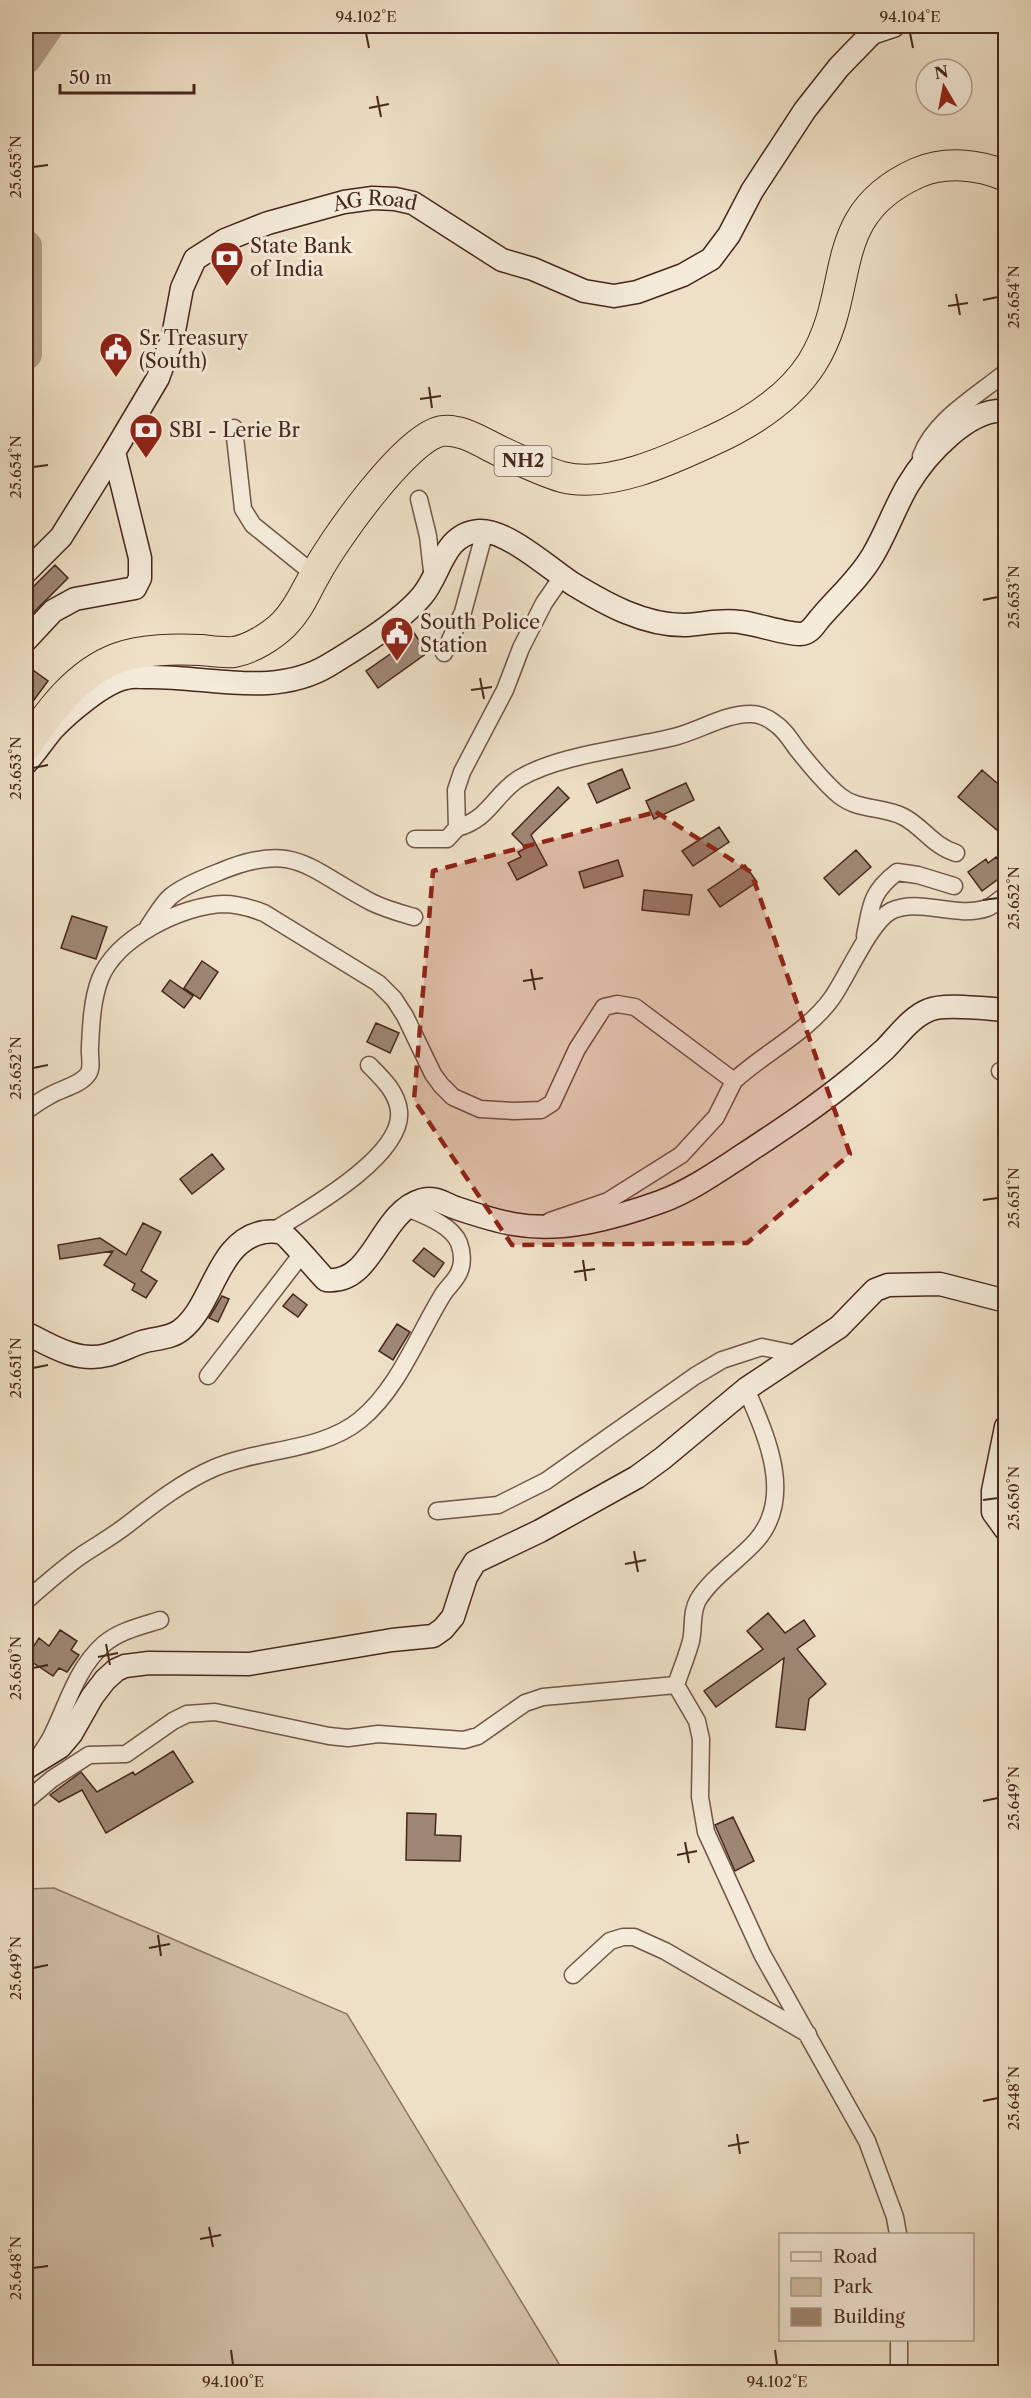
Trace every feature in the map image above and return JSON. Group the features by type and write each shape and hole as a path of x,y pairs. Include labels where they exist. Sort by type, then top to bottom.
{"highway":[{"name":"NH2","path":"26,746 61,699 88,674 117,658 151,651 234,652 260,642 284,624 305,598 315,575 372,492 419,441 441,431 463,434 565,478 602,479 662,464 719,438 766,410 790,391 812,362 829,327 847,249 859,221 876,199 900,181 928,169 958,165 1005,176"}],"street":[{"name":"AG Road","path":"26,572 61,537 158,378 173,336 182,288 195,259 225,240 268,223 344,202 374,198 395,199 413,203 502,260 533,269 584,291 614,296 637,292 683,275 711,259 729,235 752,191 805,110 839,67 872,33 893,26"},
{"path":"26,763 53,729 83,703 125,678 161,676 259,684 295,680 327,666 397,619 422,596 453,543 463,535 485,531 506,538 562,577 610,606 661,623 685,625 711,621 738,621 801,634 812,630 822,616 842,597 872,558 912,479 925,444 947,420 1005,372"},
{"path":"912,479 959,426 982,413 1005,411"},
{"path":"234,428 243,509 253,525 315,575"},
{"path":"26,640 53,611 75,599 135,588 140,578 140,558 114,452"},
{"path":"419,499 428,536 433,580"},
{"path":"444,653 466,602 485,531"},
{"path":"457,828 456,790 462,772 505,690 521,648 562,577"},
{"path":"415,839 447,839 457,828 470,824 486,813 499,796 519,779 542,768 674,737 738,716 754,714 772,720 786,733 822,778 841,796 856,806 888,810 905,818 943,849 956,853"},
{"path":"146,930 170,897 210,875 244,861 271,857 296,860 372,902 414,917"},
{"path":"862,948 875,893 897,872 918,875 954,886"},
{"path":"538,1225 608,1201 681,1155 716,1117 734,1081 796,1034 832,999 876,924 890,912 906,906 968,912 988,908 1005,895"},
{"path":"26,1111 48,1096 84,1079 90,1071 92,1016 100,978 113,957 130,940 146,930 191,910 222,904 244,905 264,913 378,983 394,999 405,1016 433,1074 441,1085 453,1097 480,1109 541,1110 552,1103 577,1049 604,1007 617,1004 635,1007 734,1081"},
{"path":"273,1231 285,1234 301,1255 326,1280 345,1279 354,1274 387,1229 407,1208 422,1200 437,1200 456,1208 514,1224 574,1225 620,1215 663,1201 709,1178 777,1134 830,1095 885,1049 915,1018 929,1009 942,1007 1005,1010"},
{"path":"26,1333 75,1356 93,1358 109,1355 144,1341 175,1334 182,1329 194,1315 217,1273 235,1248 249,1236 273,1231 330,1197 369,1164 397,1131 399,1110 389,1086 369,1065"},
{"path":"26,1601 80,1557 182,1485 235,1460 324,1440 344,1431 368,1412 390,1386 438,1302 462,1266 458,1241 450,1231 427,1216 407,1208"},
{"path":"208,1376 301,1255"},
{"path":"30,1765 60,1747 71,1734 92,1697 111,1675 125,1666 149,1663 249,1664 392,1640 433,1636 443,1629 453,1617 466,1576 475,1562 540,1531 637,1477 746,1389 839,1327 875,1290 888,1285 940,1284 1005,1300"},
{"path":"437,1511 498,1505 546,1481 695,1376 722,1360 762,1347 776,1348 796,1354"},
{"path":"746,1389 766,1438 775,1474 774,1506 757,1540 708,1587 698,1601 694,1609 691,1640 676,1685 697,1720 701,1739 700,1797 706,1832 762,1953 867,2141 891,2206 898,2233"},
{"path":"1005,1427 993,1491 993,1512 1005,1530"},
{"path":"30,1765 54,1733 68,1696 88,1662 105,1643 125,1632 160,1620"},
{"path":"26,1801 52,1779 88,1755 126,1754 172,1721 187,1714 215,1712 348,1738 388,1734 464,1740 478,1736 525,1702 543,1696 676,1685"},
{"path":"573,1975 610,1941 622,1937 634,1937 665,1951 809,2034"},
{"path":"899,2373 900,2341"}],"highlighted area":[{"path":"656,812 751,872 850,1154 747,1243 512,1245 414,1100 433,871"}],"green space":[{"path":"54,1888 347,2014 564,2372 26,2372 26,1889"}],"building":[{"path":"55,565 68,578 26,620 26,594"},
{"name":"South Police Station","path":"411,628 427,653 378,688 366,671 403,645 397,636"},
{"path":"26,665 48,681 34,700 26,694"},
{"path":"622,769 630,788 597,803 588,784"},
{"path":"982,770 1005,790 1005,837 958,797"},
{"path":"686,783 694,800 654,819 646,801"},
{"path":"558,787 569,798 531,835 547,865 517,880 508,863 521,857 518,852 526,848 512,834"},
{"path":"719,827 729,842 693,866 682,851"},
{"path":"856,850 871,867 839,895 824,878"},
{"path":"996,857 1005,870 1005,874 982,891 968,872 986,859 988,863"},
{"path":"618,860 623,876 584,888 579,872"},
{"path":"745,865 757,882 720,907 708,890"},
{"path":"644,890 692,895 689,915 642,910"},
{"path":"72,916 107,927 96,959 61,948"},
{"path":"202,961 218,972 200,999 184,988"},
{"path":"170,980 193,996 184,1008 162,991"},
{"path":"376,1023 399,1033 390,1053 367,1042"},
{"path":"212,1154 224,1169 192,1194 180,1179"},
{"path":"143,1223 161,1232 141,1271 157,1281 146,1298 132,1290 135,1284 104,1265 113,1251 60,1259 58,1245 100,1238 126,1255"},
{"path":"424,1248 444,1263 434,1277 413,1261"},
{"path":"293,1294 307,1305 298,1317 283,1306"},
{"path":"222,1296 229,1299 218,1322 209,1318"},
{"path":"397,1324 410,1332 393,1360 379,1351"},
{"path":"768,1613 785,1633 804,1620 815,1636 797,1649 826,1684 809,1699 805,1730 776,1727 784,1658 716,1707 704,1691 763,1649 747,1631"},
{"path":"60,1630 77,1641 71,1650 79,1655 67,1672 59,1668 53,1676 26,1658 39,1638 49,1646"},
{"path":"173,1751 193,1782 106,1833 82,1790 59,1802 50,1795 81,1772 97,1792 133,1772 135,1775"},
{"path":"407,1813 436,1814 435,1835 461,1836 460,1861 406,1860"},
{"path":"733,1817 754,1861 735,1871 715,1825"}],"waterway":[{"path":"26,58 48,26"},
{"path":"26,246 26,354"}],"place":[{"name":"State Bank of India","path":"227,287"},
{"name":"Sr Treasury (South)","path":"116,378"},
{"name":"SBI - Lerie Br","path":"146,459"},
{"name":"South Police Station","path":"397,662"}]}
